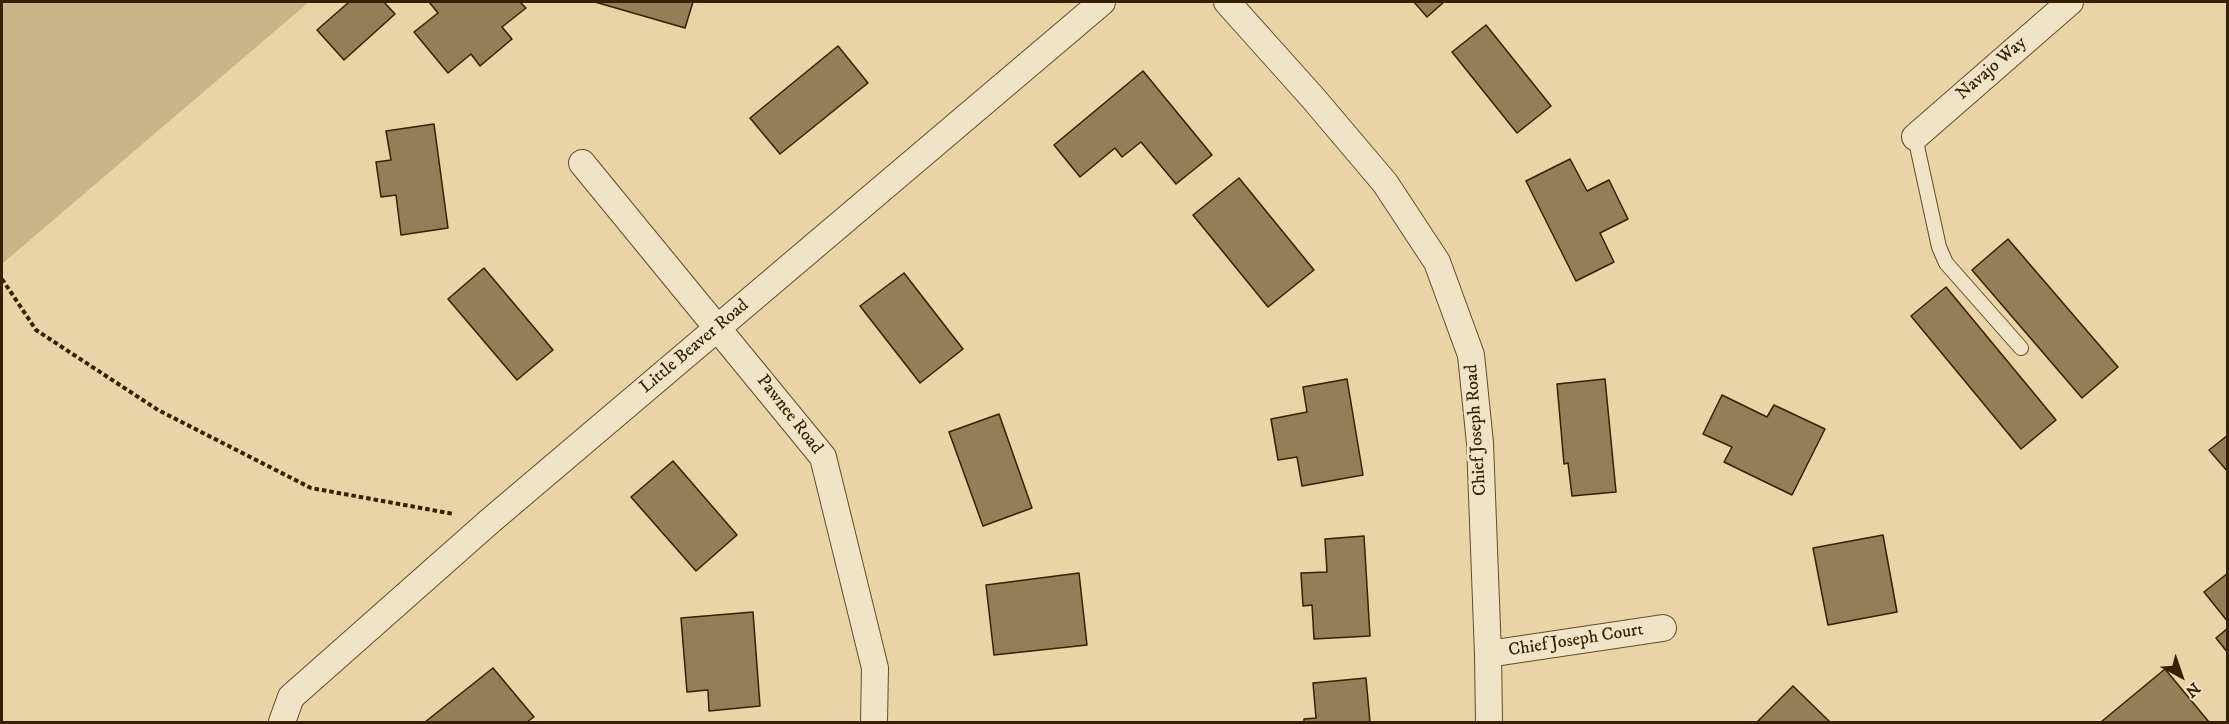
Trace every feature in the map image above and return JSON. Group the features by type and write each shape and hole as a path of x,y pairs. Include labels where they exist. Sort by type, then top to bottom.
{"street":[{"name":"Little Beaver Road","path":"282,723 291,697 490,521 1102,2"},
{"name":"Chief Joseph Road","path":"1227,2 1385,183 1437,262 1471,355 1480,443 1489,723"},
{"name":"Navajo Way","path":"1914,137 2070,2"},
{"name":"Pawnee Road","path":"582,164 823,457 875,668 874,723"},
{"name":"Chief Joseph Court","path":"1488,654 1663,628"}],"lane":[{"path":"1914,137 1939,247 1946,263 2021,348"}],"path":[{"path":"2,279 36,330 158,411 311,488 490,521"}],"shaded area":[{"path":"2,2 309,2 3,263"}],"building":[{"path":"349,2 384,2 395,14 344,60 317,30"},
{"path":"429,2 520,2 526,8 502,27 512,39 480,66 471,54 448,73 414,32 438,13"},
{"path":"595,2 693,2 685,28"},
{"path":"1414,2 1444,2 1427,17"},
{"path":"1486,25 1551,106 1517,133 1452,52"},
{"path":"838,46 868,83 780,154 750,118"},
{"path":"1143,71 1212,155 1176,184 1141,142 1122,157 1115,148 1080,177 1054,145"},
{"path":"434,124 448,228 401,235 396,195 381,197 376,162 391,160 386,131"},
{"path":"1570,159 1587,191 1609,180 1628,219 1600,233 1614,262 1576,281 1526,181"},
{"path":"1239,178 1314,270 1268,307 1193,215"},
{"path":"2008,239 2118,367 2082,398 1972,270"},
{"path":"484,268 553,350 517,380 448,299"},
{"path":"904,273 963,349 920,383 860,306"},
{"path":"1946,287 2056,420 2021,449 1911,316"},
{"path":"1347,379 1363,475 1302,486 1297,457 1278,460 1271,419 1307,412 1303,387"},
{"path":"1605,379 1616,492 1572,496 1568,463 1564,464 1557,384"},
{"path":"1722,395 1767,417 1774,405 1825,429 1792,495 1724,462 1732,447 1703,434"},
{"path":"999,414 1032,508 983,526 949,432"},
{"path":"2228,435 2228,472 2209,450"},
{"path":"673,461 737,535 696,571 631,497"},
{"path":"1883,535 1897,612 1828,625 1813,548"},
{"path":"1364,536 1370,636 1314,639 1312,605 1303,606 1301,573 1327,572 1325,539"},
{"path":"1079,573 1087,645 994,655 986,585"},
{"path":"2228,573 2228,622 2204,592"},
{"path":"753,612 760,706 709,711 708,690 687,692 681,618"},
{"path":"2228,628 2228,653 2216,638"},
{"path":"493,668 534,717 527,722 425,722"},
{"path":"2165,669 2209,722 2101,722"},
{"path":"1366,678 1370,722 1304,722 1304,719 1316,718 1313,683"},
{"path":"1793,686 1830,722 1757,722"}]}
